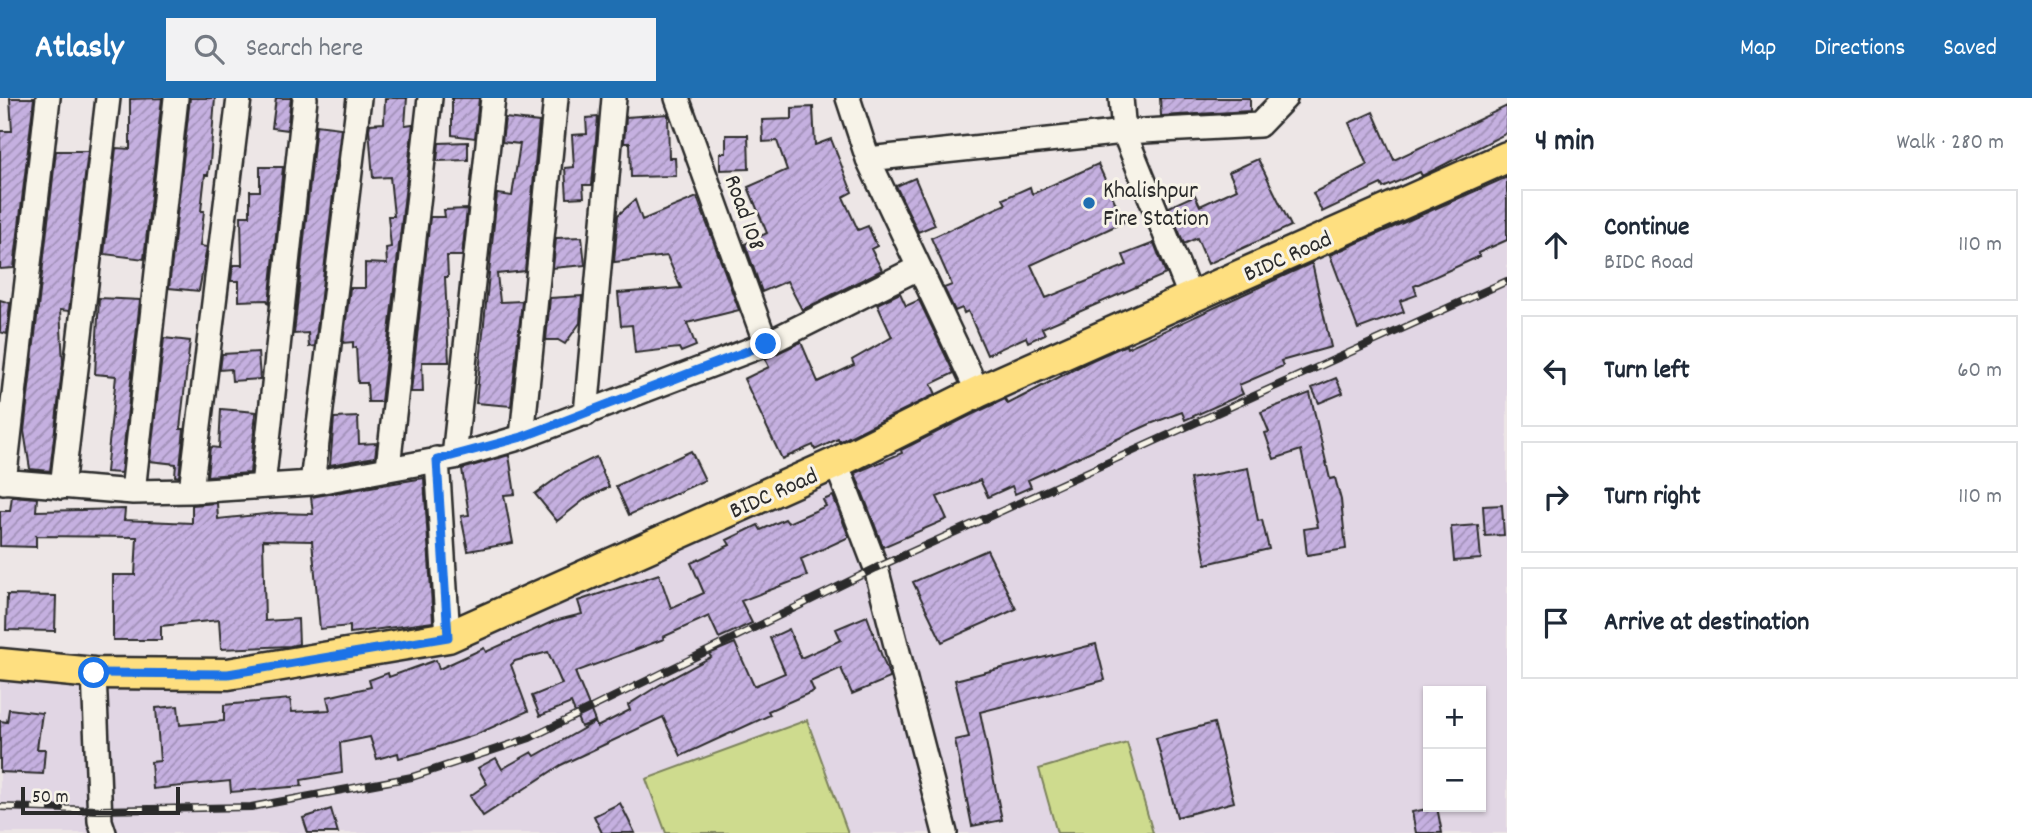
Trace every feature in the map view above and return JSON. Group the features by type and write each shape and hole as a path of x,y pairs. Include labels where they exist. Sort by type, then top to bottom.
{"main road":[{"name":"BIDC Road","path":"0,664 94,673 228,674 448,637 836,463 978,392 1507,158"}],"street":[{"path":"48,98 2,481 133,492 191,491 313,483 445,458 522,437 766,344 918,268"},
{"path":"62,487 108,98"},
{"path":"133,492 176,98"},
{"path":"191,491 239,98"},
{"path":"263,486 305,98"},
{"path":"313,483 359,98"},
{"path":"388,467 430,98"},
{"path":"448,637 445,458 493,98"},
{"path":"522,437 556,98"},
{"path":"586,414 614,98"},
{"name":"Road 108","path":"677,98 766,344"},
{"path":"848,98 868,159 978,392"},
{"path":"1121,98 1124,132 1191,298"},
{"path":"868,159 1124,132 1258,125 1285,98"},
{"path":"836,463 876,568 946,833"},
{"path":"94,673 100,821 104,833"}],"shaded area":[{"path":"1507,148 1507,833 0,833 0,661 228,674 448,637"}],"green space":[{"path":"807,720 848,833 666,833 646,779"},
{"path":"1127,743 1153,833 1057,833 1039,769"}],"building":[{"path":"10,98 34,98 14,268 0,269 0,131 12,131"},
{"path":"162,98 144,259 104,254 116,148 130,149 130,99"},
{"path":"190,98 215,98 210,163 208,175 205,175 201,211 204,211 200,246 207,247 199,291 169,288"},
{"path":"276,98 291,98 287,130 272,128"},
{"path":"385,98 407,98 405,125 413,124 381,402 368,402 367,383 358,383 356,347 353,348 353,342 343,343 350,288 365,288 365,263 387,264 386,248 391,247 388,216 394,216 390,177 373,178 369,129 370,124 384,123"},
{"path":"452,98 479,98 475,138 452,135"},
{"path":"1160,98 1250,98 1250,111 1161,116"},
{"path":"1507,106 1507,133 1422,176 1420,172 1383,188 1381,184 1322,212 1313,193 1367,165 1349,123 1373,112 1394,160"},
{"path":"813,107 815,145 831,139 852,192 843,197 858,230 868,226 877,246 871,249 882,270 802,310 787,281 762,292 745,244 767,233 748,187 787,170 777,141 763,142 762,120 792,119 792,108"},
{"path":"668,114 669,158 675,158 676,176 631,177 630,143 624,143 626,117"},
{"path":"598,117 592,185 583,185 584,197 567,198 565,168 574,167 572,135 587,134 586,118"},
{"path":"505,118 539,122 525,271 497,274 500,302 522,301 511,406 476,403 497,194 512,196 520,144 502,142"},
{"path":"316,125 341,128 315,346 309,347 308,333 294,334"},
{"path":"726,135 748,135 749,169 720,170 720,153 726,153"},
{"path":"468,142 468,160 437,161 439,143"},
{"path":"56,151 88,151 69,311 60,310 63,362 50,471 30,469 24,431"},
{"path":"1258,159 1291,226 1208,264 1197,238 1184,244 1169,207 1195,195 1200,206 1237,189 1229,172"},
{"path":"1098,164 1124,222 1031,265 1046,298 1127,265 1123,255 1154,243 1166,274 1042,328 1045,334 1028,342 1026,337 987,355 968,311 964,313 962,308 955,311 944,288 952,285 931,238 1006,204 1003,199 1030,187 1032,194"},
{"path":"260,167 283,167 269,304 267,300 239,301 239,281 231,281 233,265 242,265 241,216 250,216 250,191 260,191"},
{"path":"1507,177 1507,240 1478,253 1480,256 1414,286 1417,295 1400,301 1404,312 1358,329 1330,255"},
{"path":"915,178 935,225 918,232 896,186"},
{"path":"697,197 739,310 687,323 696,346 681,352 679,348 635,353 632,325 621,326 618,293 681,288 667,256 614,262 618,215 635,200 642,220"},
{"path":"467,209 462,256 447,256 448,277 445,277 449,362 422,362 423,392 411,392 430,217 445,217 444,210"},
{"path":"582,237 585,265 553,268 556,238"},
{"path":"1312,263 1331,347 1281,361 1283,366 1239,385 1243,394 1185,420 1182,412 1150,424 1028,480 1031,487 1015,494 1012,486 988,497 980,480 937,497 947,519 883,547 855,473 902,453 901,450 1005,399 1008,404 1088,362 1126,345 1127,348"},
{"path":"900,293 906,306 919,300 954,373 931,384 936,394 839,442 838,439 815,450 813,445 782,459 744,379 769,367 765,359 801,342 818,382 854,365 852,360 892,337 877,304"},
{"path":"582,296 580,323 565,344 558,340 546,340 550,298"},
{"path":"99,298 140,300 121,473 106,472 116,376 95,374"},
{"path":"0,300 10,303 7,334 0,332"},
{"path":"164,338 190,341 180,429 184,429 179,477 175,476 176,464 150,461"},
{"path":"258,352 260,379 232,381 231,369 220,370 222,354"},
{"path":"1336,378 1343,393 1319,403 1312,388"},
{"path":"1310,393 1330,479 1335,478 1341,500 1346,549 1307,555 1304,529 1318,527 1301,450 1274,459 1265,433 1269,432 1261,412"},
{"path":"221,409 256,412 250,473 207,476 210,447 219,448"},
{"path":"358,417 359,444 377,443 375,457 330,465 334,418"},
{"path":"691,451 705,480 629,515 616,486"},
{"path":"509,455 515,494 504,495 513,543 468,551 461,516 469,515 462,469"},
{"path":"596,457 609,487 585,499 557,521 535,494 565,472"},
{"path":"1248,468 1258,521 1262,520 1269,549 1206,564 1190,479"},
{"path":"424,478 433,622 350,633 350,626 320,629 312,541 263,540 265,621 298,619 299,644 290,646 221,649 219,620 161,626 161,640 113,640 113,575 135,575 137,537 36,536 36,547 0,546 0,511 10,511 12,496 37,498 36,511 125,509 124,520 192,523 192,505 217,503 218,519 276,513 313,514 311,497"},
{"path":"833,496 849,537 801,559 807,576 741,601 752,623 719,638 709,616 663,637 664,639 575,672 595,721 581,727 571,703 540,716 532,696 562,684 548,652 515,661 511,665 528,711 475,735 399,758 398,753 377,759 370,737 340,743 342,773 301,780 302,786 231,792 230,781 153,789 151,762 160,761 156,708 178,706 180,725 224,721 224,705 290,699 292,712 330,710 327,697 371,687 369,680 388,673 389,677 436,660 439,669 484,648 486,652 554,621 582,614 578,601 659,574 671,608 704,593 691,563 730,545 727,540 758,525 761,530 785,519 788,523 826,506 823,500"},
{"path":"1502,505 1504,535 1485,536 1483,506"},
{"path":"1478,525 1481,559 1454,561 1451,527"},
{"path":"987,550 1016,609 942,642 913,582"},
{"path":"7,595 56,596 55,631 6,630"},
{"path":"867,616 890,678 852,694 841,668 810,682 814,691 768,711 770,715 681,756 663,717 561,765 483,816 470,796 487,784 478,768 496,758 502,769 532,752 535,756 595,722 597,727 630,710 628,705 711,657 709,654 735,643 754,686 785,673 770,638 789,629 801,658 841,640 836,629"},
{"path":"1096,644 1105,680 980,712 1002,820 972,826 955,740 969,737 955,680"},
{"path":"9,709 42,713 37,749 45,749 43,774 0,772 0,721 7,722"},
{"path":"1214,723 1234,802 1177,817 1156,738"},
{"path":"620,803 635,833 602,833 594,816"},
{"path":"331,809 338,833 308,833 303,818"},
{"path":"1423,810 1423,812 1438,812 1442,833 1416,833 1412,812"}],"railway":[{"path":"0,807 100,810 251,807 412,777 530,738 876,568 1507,281"}],"place":[{"name":"Khalishpur Fire Station","path":"1089,203"}],"route":[{"path":"94,673 228,674 448,637 437,460 522,437 766,344"}]}
